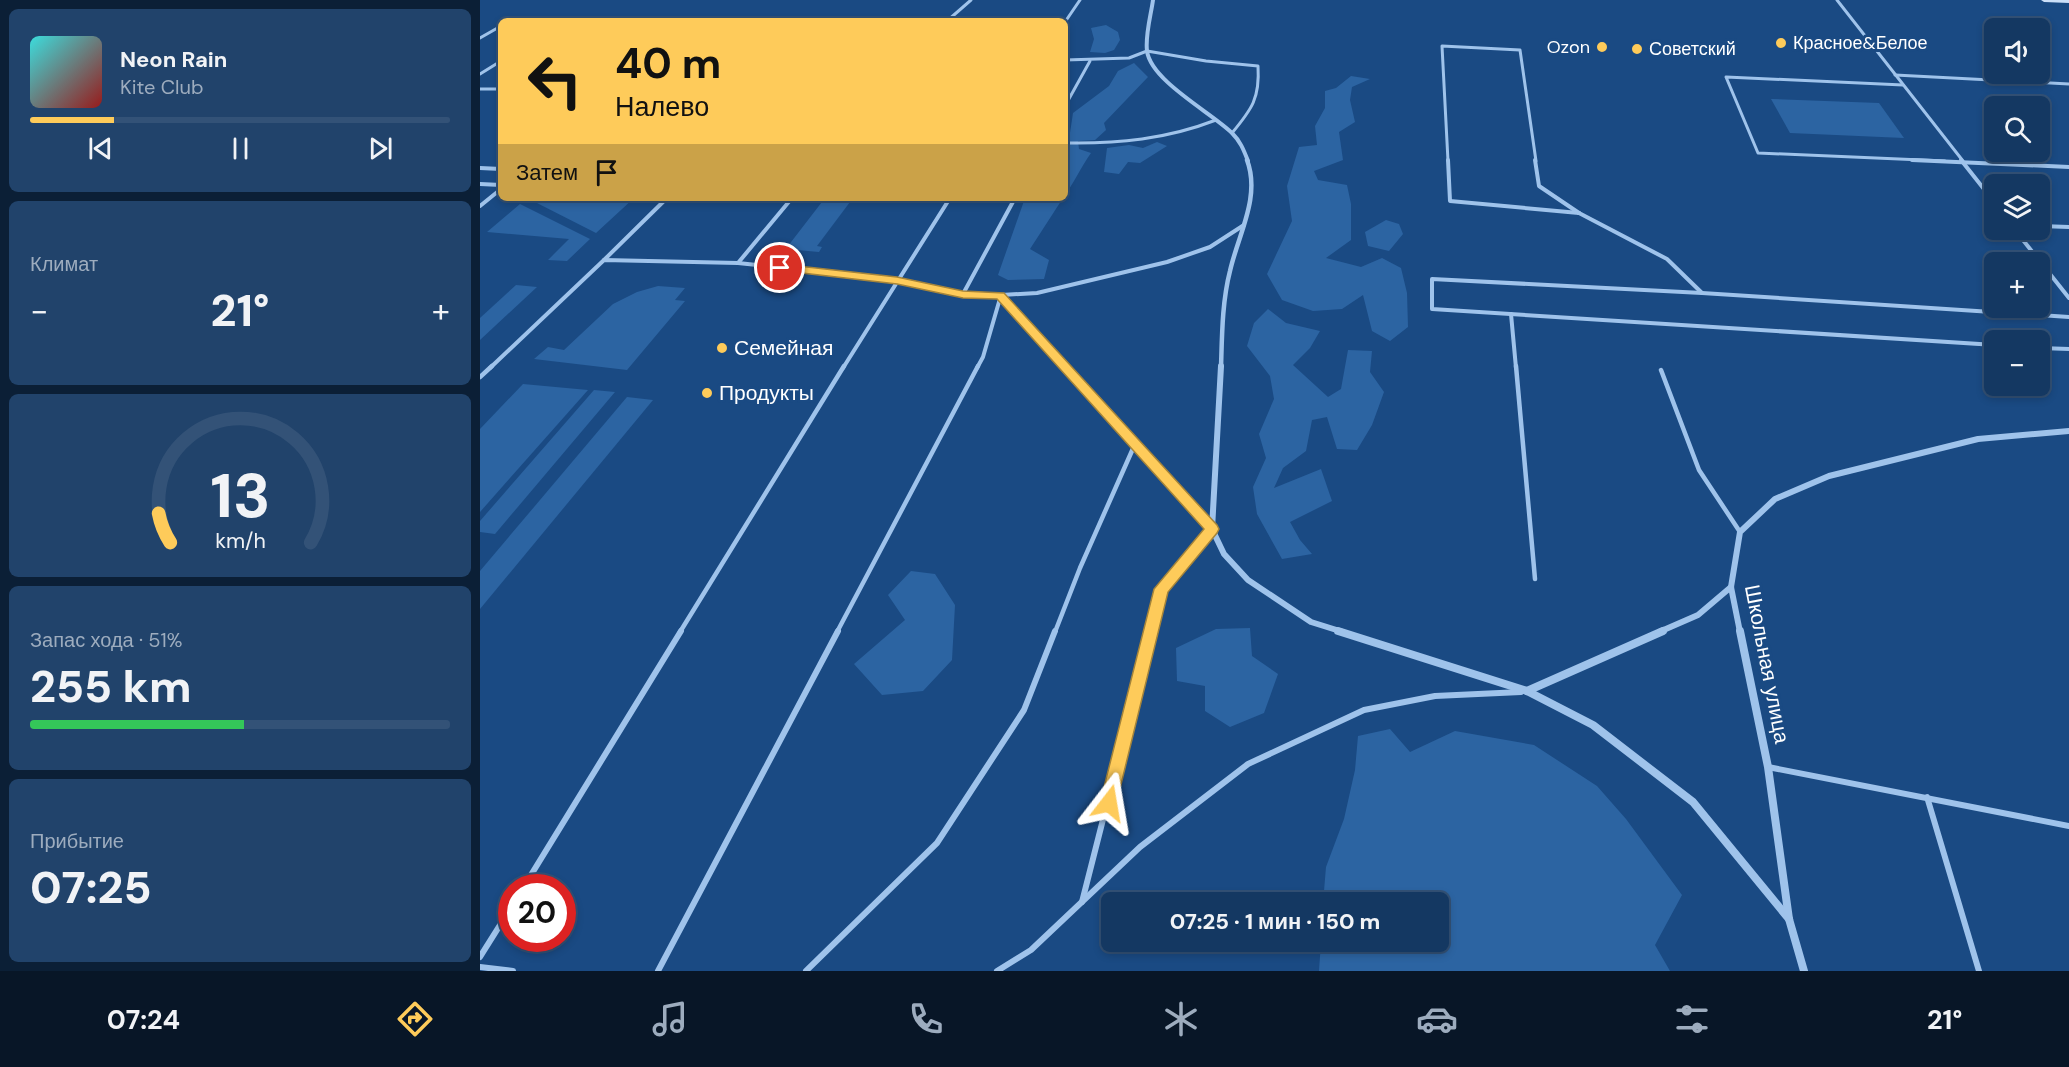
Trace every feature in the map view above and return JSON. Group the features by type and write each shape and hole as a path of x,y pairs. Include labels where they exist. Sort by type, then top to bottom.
{"main road":[{"path":"2044,0 2069,1"}],"street":[{"path":"1153,0 1147,51 1152,63 1168,83 1232,133 1242,145 1253,175 1252,196 1229,273 1222,341 1212,529 1224,554 1248,580 1311,622 1527,691 1593,725 1693,802 1789,919"},
{"path":"1740,532 1775,499 1829,476 1978,439 2069,431"},
{"name":"Школьная улица","path":"1740,532 1731,587 1768,767 1789,919 1804,971"},
{"path":"1527,691 1698,615 1731,587"}],"lane":[{"path":"950,18 970,0"},
{"path":"1068,18 1080,0"},
{"path":"1837,0 1984,189"},
{"path":"480,38 498,28"},
{"path":"1579,213 1450,201 1442,46 1520,50 1539,186 1579,213 1667,259 1702,293"},
{"path":"1068,60 1129,58 1147,51 1206,61 1258,66 1260,82 1256,105 1232,133"},
{"path":"1068,101 1090,61"},
{"path":"480,74 498,63"},
{"path":"1895,75 2069,84"},
{"path":"1903,85 1726,77 1758,153 2069,168"},
{"path":"480,89 498,89"},
{"path":"1068,143 1128,142 1163,137 1192,131 1216,120"},
{"path":"480,168 498,169"},
{"path":"480,184 498,187"},
{"path":"480,206 498,190"},
{"path":"480,377 664,201"},
{"path":"738,263 790,201"},
{"path":"532,874 897,280 948,201"},
{"path":"963,294 1013,201"},
{"path":"604,260 738,263 897,280 963,294 1000,296 1037,293 1167,262 1210,247 1244,225"},
{"path":"2050,226 2069,227"},
{"path":"2023,240 2069,298"},
{"path":"1984,344 1432,309 1432,279 1702,293 2069,317"},
{"path":"1000,296 1212,529 1162,589 1082,902"},
{"path":"658,971 983,357 1000,296"},
{"path":"1511,314 1535,579"},
{"path":"2050,348 2069,349"},
{"path":"1661,370 1699,470 1740,532"},
{"path":"806,971 937,843 1024,710 1080,568 1136,444"},
{"path":"997,971 1031,950 1140,847 1248,764 1364,710 1435,696 1527,691"},
{"path":"1768,767 2069,826"},
{"path":"1927,797 1979,971"},
{"path":"480,957 498,928"},
{"path":"480,966 513,971"}],"shaded area":[{"path":"1106,25 1118,32 1120,40 1114,50 1105,53 1090,52 1094,39 1091,28"},
{"path":"1134,63 1148,77 1104,123 1106,130 1095,140 1078,141 1079,149 1091,153 1068,190 1068,146 1073,113 1109,86 1118,71"},
{"path":"1351,76 1370,79 1352,87 1350,100 1355,122 1339,132 1343,160 1314,171 1318,180 1347,185 1351,204 1351,240 1326,258 1361,267 1382,258 1401,268 1407,293 1408,327 1390,341 1372,331 1363,295 1342,309 1313,311 1282,300 1267,274 1292,221 1287,186 1299,147 1317,145 1315,126 1325,108 1325,91 1336,88"},
{"path":"1771,99 1879,103 1904,138 1790,133"},
{"path":"1157,142 1167,146 1140,163 1128,162 1119,174 1104,172 1107,148 1129,145 1143,148"},
{"path":"533,201 561,203 563,201 631,201 596,233"},
{"path":"823,201 851,201 817,246 822,247 819,252 797,250 788,246"},
{"path":"1024,201 1061,201 1030,249 1049,260 1044,279 1008,280 998,275"},
{"path":"520,204 590,239 567,261 548,260 569,239 487,232"},
{"path":"1386,220 1399,224 1403,234 1389,251 1368,246 1365,232"},
{"path":"516,285 537,287 480,340 480,318"},
{"path":"658,286 685,288 675,300 685,301 627,370 534,359 548,347 564,350 613,304 637,292"},
{"path":"1268,309 1286,323 1320,331 1310,348 1293,365 1328,397 1341,389 1348,350 1372,351 1370,372 1384,392 1372,425 1357,450 1337,449 1327,417 1312,420 1306,451 1283,468 1274,488 1321,469 1332,501 1290,522 1300,540 1312,554 1282,559 1257,514 1253,487 1266,458 1259,434 1274,399 1270,376 1247,346 1254,323"},
{"path":"523,384 588,390 480,512 480,429"},
{"path":"594,390 615,392 495,534 480,532 480,521"},
{"path":"627,397 653,400 480,609 480,571"},
{"path":"911,571 935,574 955,605 952,660 923,691 882,695 854,664 905,620 888,595"},
{"path":"1250,628 1252,656 1278,674 1264,713 1230,727 1205,711 1205,686 1177,681 1176,648 1216,629"},
{"path":"1390,729 1410,752 1455,731 1534,745 1597,786 1626,819 1682,895 1655,945 1670,971 1319,971 1320,952 1449,952 1449,892 1324,892 1326,867 1344,819 1355,770 1358,736"}],"place":[{"name":"Красное&Белое","path":"1781,43"},
{"name":"Ozon","path":"1602,47"},
{"name":"Советский","path":"1637,49"},
{"name":"Семейная","path":"722,348"},
{"name":"Продукты","path":"707,393"}],"route":[{"path":"780,268 897,280 963,294 1000,296 1041,337 1212,529 1162,589 1109,803"}]}
